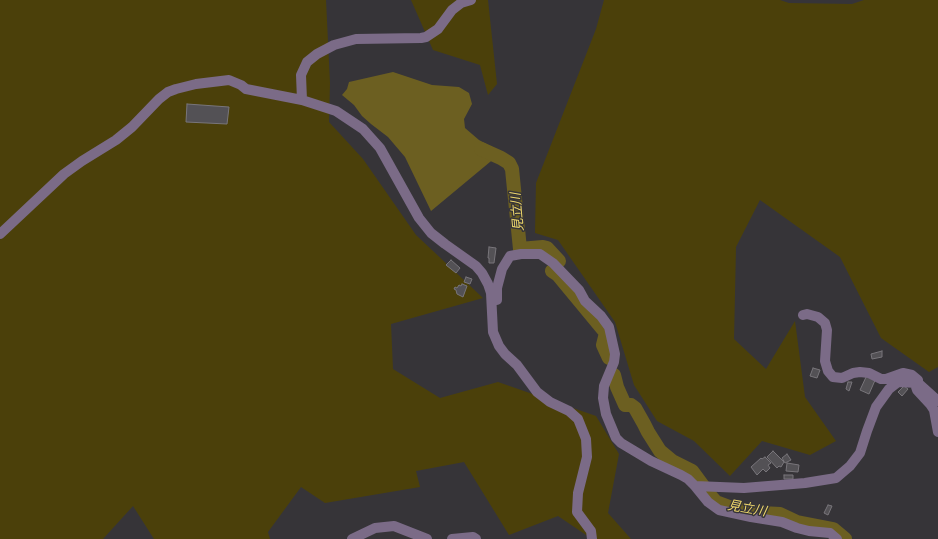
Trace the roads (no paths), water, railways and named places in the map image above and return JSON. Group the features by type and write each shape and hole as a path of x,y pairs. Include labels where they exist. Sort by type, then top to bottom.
{"street":[{"path":"302,100 301,75 307,62 317,54 334,45 356,39 426,37 438,29 452,10 461,3 471,0"},
{"path":"0,234 64,174 116,140 132,127 159,99 168,92 176,89 196,84 228,80 235,82 246,89 302,100 336,111 363,129 380,148 419,218 431,233 476,266 482,273 491,292 493,332 499,346 505,354 517,365 537,392 550,402 569,411 578,419 586,439 587,457 578,493 576,512 591,531 592,539"},
{"path":"492,307 498,299 497,288 502,269 510,256 521,254 540,254 553,263 579,290 585,301 610,327 615,354 614,362 604,386 603,398 606,414 616,438 651,461 701,486 744,488 805,483 836,478 850,466 860,453 876,408 889,389 898,382 918,383"},
{"path":"803,314 818,317 826,325 825,361 828,371 833,377 842,378 853,373 860,372 869,373 881,379 886,379 899,373 906,373 918,380 918,383 938,401"},
{"path":"918,383 916,387 917,390 934,410 938,432"},
{"path":"701,486 708,502 719,510 751,518 782,522 808,531 830,533 837,539"},
{"path":"352,539 375,528 394,526 427,539"},
{"path":"452,539 473,537 476,539"}],"waterway":[{"name":"見立川","path":"481,149 509,163 512,169 520,249 547,248 559,261"},
{"name":"見立川","path":"552,271 558,275 606,333 603,345 609,358"},
{"name":"見立川","path":"614,375 617,387 625,405 631,405 635,408 660,451 672,461 692,471 716,502 732,508 761,513 780,514 797,522 833,529 845,539"}]}
